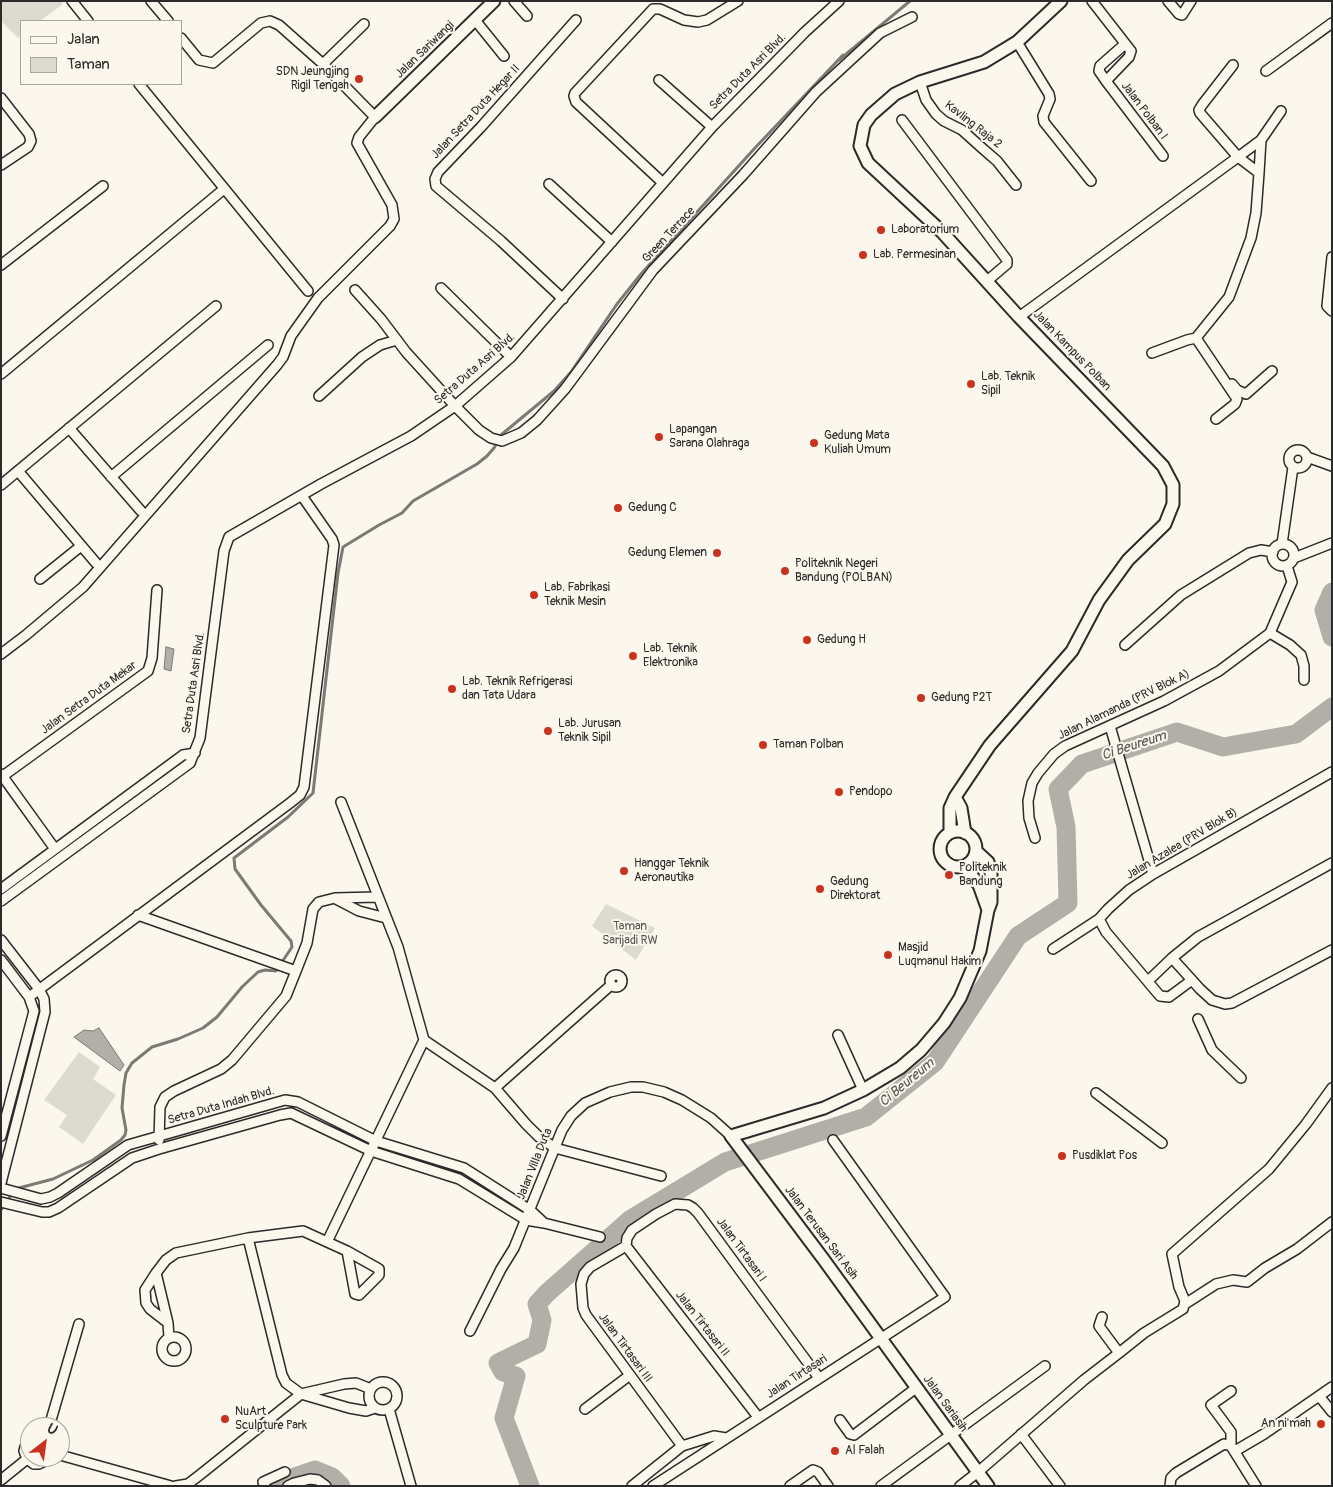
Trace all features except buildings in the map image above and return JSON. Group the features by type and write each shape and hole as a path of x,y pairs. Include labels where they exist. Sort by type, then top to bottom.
{"street":[{"path":"72,1 87,20"},
{"path":"151,1 167,20"},
{"name":"Jalan Sariwangi","path":"374,117 494,1"},
{"path":"514,1 527,16"},
{"path":"663,183 576,102 575,93 653,9 660,9 684,20 698,22 707,20 738,1"},
{"name":"Setra Duta Asri Blvd.","path":"1,901 86,841 190,763 200,738 224,551 233,534 412,436 455,406 511,357 712,127 805,32 839,1"},
{"name":"Jalan Kampus Polban","path":"950,833 950,808 955,797 990,745 1072,651 1099,600 1128,560 1165,524 1173,504 1173,485 1163,466 1020,317 942,232 868,163 860,146 864,125 871,115 895,94 920,82 984,62 1017,42 1060,1"},
{"path":"1092,1 1125,44"},
{"path":"1168,1 1182,15 1191,1"},
{"name":"Green Terrace","path":"455,406 479,430 491,438 502,441 521,433 532,424 565,389 653,270 743,175 816,92 880,33 912,17"},
{"path":"476,20 487,37 504,56"},
{"name":"Jalan Setra Duta Hegar II","path":"563,299 502,241 436,186 435,179 438,172 481,127 576,20"},
{"path":"1,654 83,587 277,365 291,336 318,298 392,224 395,216 392,205 357,144 359,137 374,117 323,64 279,25 270,21 262,23 213,63 199,60 182,39"},
{"path":"1266,71 1332,23"},
{"path":"323,64 364,24"},
{"path":"1017,42 1050,94 1050,100 1043,116 1044,122 1091,181"},
{"name":"Jalan Polban I","path":"1106,81 1131,56 1131,51 1125,44 1100,66 1099,71 1106,81 1163,156"},
{"path":"1233,65 1200,110 1202,115 1238,157 1259,173"},
{"path":"659,80 712,127"},
{"name":"Kavling Raja 2","path":"920,82 926,100 936,114 966,134 997,161 1016,185"},
{"path":"140,85 308,291"},
{"path":"1,98 29,134 31,141 28,147 1,165"},
{"path":"1020,317 1261,140 1281,111"},
{"path":"902,120 1007,260 1007,264 987,281"},
{"path":"1152,353 1196,338 1230,298 1244,262 1256,213 1261,140"},
{"path":"548,184 612,242"},
{"path":"1,265 103,186"},
{"path":"1,374 224,189"},
{"path":"1330,310 1327,301 1332,258"},
{"path":"441,288 511,357"},
{"path":"355,290 381,319 396,340 455,406"},
{"path":"1,485 216,306"},
{"path":"1196,338 1224,377 1237,390 1246,394 1272,371"},
{"path":"319,396 362,357 380,345 396,340"},
{"path":"111,477 268,345"},
{"path":"1216,419 1235,404 1237,400 1224,377"},
{"path":"69,428 141,511"},
{"path":"1282,544 1293,467 1290,464 1289,456 1294,450 1302,451 1306,457 1332,466"},
{"path":"1293,467 1304,465 1306,457"},
{"path":"18,471 96,563"},
{"path":"29,997 300,795 304,787 334,545 332,539 302,496"},
{"path":"1282,544 1276,547 1272,556 1275,563 1287,566 1294,558 1332,543"},
{"path":"1282,544 1291,548 1294,558"},
{"path":"40,579 81,546"},
{"path":"1125,645 1181,595 1249,553 1261,550 1273,552"},
{"name":"Jalan Alamanda (PRV Blok A)","path":"1035,838 1029,818 1028,800 1032,783 1054,754 1065,746 1164,702 1219,671 1270,633 1292,582 1287,566"},
{"name":"Jalan Setra Duta Mekar","path":"2,775 148,671 152,658 157,590"},
{"path":"1270,633 1290,645 1301,655 1304,666 1304,680"},
{"path":"1110,726 1153,874"},
{"name":"Setra Duta Asri Blvd.","path":"1,890 183,755 195,753"},
{"name":"Jalan Azalea (PRV Blok B)","path":"1052,949 1099,919 1129,890 1153,874 1332,772"},
{"path":"2,775 55,849"},
{"path":"131,793 136,802"},
{"path":"955,797 961,808 965,833"},
{"path":"341,802 398,947 424,1040 495,1088 526,1124 539,1137 555,1148 661,1176"},
{"path":"960,831 971,838 976,851 970,863 954,867 944,862 940,847 941,842 950,833 960,831"},
{"path":"78,833 86,841"},
{"path":"731,1136 824,1108 862,1090 900,1068 921,1050 944,1022 960,998 980,951 991,902 991,873 988,862 976,851"},
{"path":"1148,981 1198,937 1332,863"},
{"path":"964,866 979,885 988,910"},
{"path":"31,868 37,875"},
{"path":"160,1149 160,1107 165,1097 221,1069 232,1060 286,996 306,943 313,909 319,902 335,898 377,897"},
{"path":"335,898 359,911 386,918"},
{"path":"138,916 296,970"},
{"path":"1099,919 1106,932 1163,998 1174,994 1192,980"},
{"path":"1,940 39,989 44,999 45,1012 1,1183"},
{"path":"1172,958 1212,1000 1219,1004 1232,1003 1330,954"},
{"path":"1,960 29,997 33,1008 1,1136"},
{"path":"495,1088 610,985"},
{"path":"1198,1019 1212,1050 1241,1078"},
{"path":"838,1034 862,1090"},
{"path":"327,1242 424,1040"},
{"name":"Jalan Villa Duta","path":"470,1331 500,1269 514,1248 562,1130 585,1103 610,1092 631,1087 643,1087 664,1092 682,1100 711,1118 731,1136"},
{"path":"1185,1304 1179,1287 1172,1254 1269,1169 1306,1124 1332,1088"},
{"path":"1096,1094 1162,1143"},
{"name":"Setra Duta Indah Blvd.","path":"1,1188 41,1199 50,1197 128,1146 284,1100 298,1102 376,1141 464,1168 530,1210 544,1223"},
{"name":"Setra Duta Indah Blvd.","path":"1,1202 49,1212 58,1208 132,1158 280,1115 291,1114 371,1151 459,1178 526,1220"},
{"name":"Jalan Terusan Sari Asih","path":"731,1136 881,1338"},
{"name":"Jalan Tirtasari","path":"654,1486 758,1417 945,1298 833,1140"},
{"name":"Jalan Tirtasari I","path":"626,1246 627,1238 632,1230 656,1214 675,1204 688,1205 693,1208 819,1378"},
{"path":"526,1220 600,1238"},
{"path":"960,1486 1102,1365 1144,1333 1173,1316 1185,1304 1216,1284 1233,1280 1247,1282 1265,1268 1297,1249 1332,1222"},
{"path":"168,1322 146,1303 145,1289 166,1260 176,1253 248,1238 302,1231 327,1242 347,1252 378,1268 379,1274 359,1295 355,1294 347,1252"},
{"path":"248,1238 282,1375 286,1383 301,1394 349,1408 366,1410 375,1408"},
{"name":"Jalan Tirtasari III","path":"626,1246 590,1267 584,1274 581,1284 582,1308 682,1446"},
{"name":"Jalan Tirtasari II","path":"626,1246 758,1417"},
{"path":"156,1273 168,1322 169,1338"},
{"path":"1102,1317 1099,1326 1119,1352"},
{"path":"52,1417 80,1324"},
{"name":"Jalan Sariasih","path":"881,1338 988,1486"},
{"path":"881,1486 1045,1366"},
{"path":"585,1409 630,1375"},
{"path":"382,1382 392,1385 396,1390 397,1397 393,1407 383,1411 375,1408 370,1402 371,1389 374,1385 382,1382"},
{"path":"176,1486 188,1484 301,1394 344,1384 356,1384 371,1389"},
{"path":"1170,1486 1171,1478 1176,1473 1224,1444 1233,1448 1264,1434 1332,1387"},
{"path":"840,1420 850,1434 854,1434 916,1388"},
{"path":"1231,1391 1212,1405 1231,1432 1233,1448 1256,1486"},
{"path":"1319,1396 1332,1412"},
{"path":"389,1409 411,1486"},
{"path":"1022,1434 1060,1486"},
{"path":"632,1486 682,1446 714,1436 726,1438"},
{"path":"70,1458 171,1486"},
{"path":"1,1480 20,1465"},
{"path":"791,1486 813,1470 818,1472 828,1486"},
{"path":"265,1486 263,1482 285,1472"},
{"path":"288,1486 294,1482 310,1479 318,1480 326,1486"}],"green space":[{"path":"1,1 61,1 63,4 41,20 20,20 20,37 18,38 1,21"},
{"name":"Taman Sarijadi RW","path":"606,904 655,928 636,960 592,926"},
{"path":"79,1052 100,1067 93,1079 116,1095 83,1144 59,1127 67,1115 44,1100"}],"shaded area":[{"path":"166,647 174,649 171,671 164,669"},
{"path":"99,1028 124,1065 120,1071 74,1037 84,1030 93,1031"}],"waterway":[{"path":"1,1210 15,1189 53,1179 93,1160 121,1140 126,1130 122,1108 124,1085 126,1073 132,1063 152,1047 178,1039 203,1028 217,1017 242,987 258,972 265,970 276,971 292,947 291,941 261,905 235,869 234,858 288,817 313,793 338,573 343,547 402,513 413,501 477,464 487,456 501,435 554,391 571,372 617,304 641,274 754,149 843,55 839,60 910,1"},
{"name":"Ci Beureum","path":"1332,592 1324,610 1332,637"},
{"name":"Ci Beureum","path":"530,1486 504,1418 516,1376 503,1372 498,1363 537,1344 542,1320 537,1304 631,1219 725,1162 866,1117 935,1062 1018,936 1068,903 1066,827 1058,789 1082,764 1177,732 1223,747 1296,734 1332,707"},
{"name":"Ci Beureum","path":"269,1486 315,1470 332,1477 341,1486"}],"place":[{"name":"SDN Jeungjing Rigil Tengah","path":"359,79"},
{"name":"Laboratorium","path":"881,230"},
{"name":"Lab. Permesinan","path":"863,255"},
{"name":"Lab. Teknik Sipil","path":"971,384"},
{"name":"Lapangan Sarana Olahraga","path":"659,437"},
{"name":"Gedung Mata Kuliah Umum","path":"814,443"},
{"name":"Gedung C","path":"618,508"},
{"name":"Gedung Elemen","path":"717,553"},
{"name":"Politeknik Negeri Bandung (POLBAN)","path":"785,571"},
{"name":"Lab. Fabrikasi Teknik Mesin","path":"534,595"},
{"name":"Gedung H","path":"807,640"},
{"name":"Lab. Teknik Elektronika","path":"633,656"},
{"name":"Lab. Teknik Refrigerasi dan Tata Udara","path":"452,689"},
{"name":"Gedung P2T","path":"921,698"},
{"name":"Lab. Jurusan Teknik Sipil","path":"548,731"},
{"name":"Taman Polban","path":"763,745"},
{"name":"Pendopo","path":"839,792"},
{"name":"Hanggar Teknik Aeronautika","path":"624,871"},
{"name":"Politeknik Bandung","path":"949,875"},
{"name":"Gedung Direktorat","path":"820,889"},
{"name":"Masjid Luqmanul Hakim","path":"888,955"},
{"name":"Pusdiklat Pos","path":"1062,1156"},
{"name":"NuArt Sculpture Park","path":"225,1419"},
{"name":"An ni'mah","path":"1321,1424"},
{"name":"Al Falah","path":"835,1451"}]}
